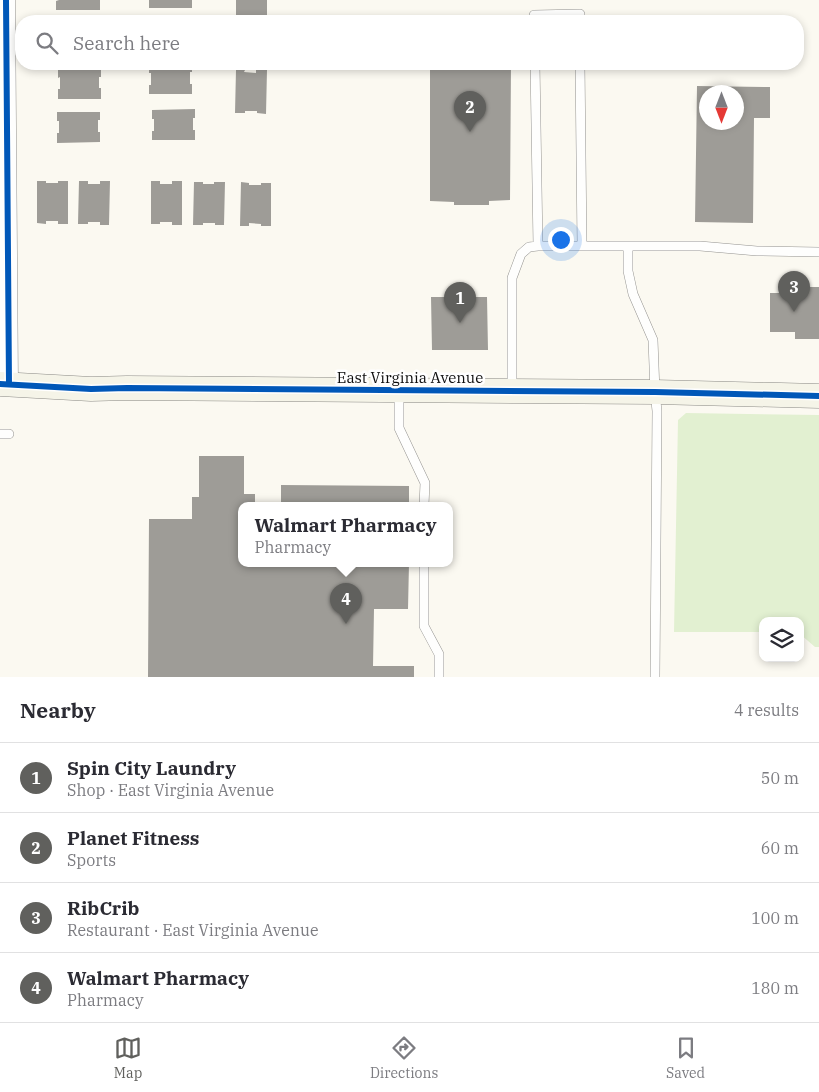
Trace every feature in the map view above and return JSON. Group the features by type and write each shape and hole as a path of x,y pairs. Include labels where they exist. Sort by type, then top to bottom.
{"street":[{"path":"4,384 3,30 6,0"},
{"name":"East Virginia Avenue","path":"4,384 91,389 512,390 819,396"}],"lane":[{"path":"534,15 580,15"},
{"path":"535,70 538,246"},
{"path":"580,70 582,246"},
{"path":"512,390 512,278 522,254 529,248 538,246 700,246 757,251 819,252"},
{"path":"628,246 628,271 633,294 654,340 657,418 655,677"},
{"path":"399,390 399,428 424,483 424,502"},
{"path":"424,567 424,626 439,654 439,677"}],"green space":[{"path":"686,413 819,415 819,647 815,647 804,637 804,617 759,617 759,632 674,632 678,420"}],"building":[{"path":"100,0 100,10 56,10 56,1"},
{"path":"149,0 192,0 192,8 149,8"},
{"path":"236,0 267,0 267,15 236,15"},
{"path":"58,70 101,70 99,88 101,88 101,99 58,99 60,77 58,78"},
{"path":"149,70 192,70 190,72 190,84 192,84 192,94 149,94 151,73 149,73"},
{"path":"236,70 256,73 256,70 267,70 266,114 257,113 257,111 235,113"},
{"path":"430,70 511,70 510,200 489,201 489,205 454,205 454,202 430,201"},
{"path":"697,86 699,86 699,130 744,130 744,87 770,87 770,118 754,118 753,223 695,222"},
{"path":"195,109 193,130 195,130 195,140 152,140 154,119 152,119 152,110"},
{"path":"57,112 100,112 98,132 100,132 100,142 57,143 59,121 57,121"},
{"path":"37,181 58,183 58,181 68,181 68,224 58,224 58,221 46,221 46,224 37,223"},
{"path":"79,181 88,181 88,184 100,184 100,181 110,181 109,225 100,225 100,222 78,224"},
{"path":"151,181 160,181 160,184 172,184 172,181 182,181 182,225 172,225 172,222 151,224"},
{"path":"194,182 214,184 214,182 225,182 224,225 203,223 203,225 193,225"},
{"path":"241,182 249,183 249,185 271,183 271,226 249,223 249,226 240,226"},
{"path":"794,287 819,287 819,339 795,339 795,332 770,332 770,293 794,293"},
{"path":"431,297 487,297 488,350 432,350"},
{"path":"199,456 244,456 244,494 255,494 255,502 238,502 238,567 409,567 408,609 374,609 373,666 414,666 414,677 148,677 149,519 192,519 192,497 199,497"},
{"path":"281,485 409,486 409,502 281,502"}],"cycle path":[{"path":"6,0 9,384"},
{"path":"0,384 91,389 655,392 819,396"}],"place":[{"name":"Planet Fitness","path":"470,132"},
{"name":"RibCrib","path":"794,312"},
{"name":"Spin City Laundry","path":"460,323"},
{"name":"Walmart Pharmacy","path":"346,624"}]}
